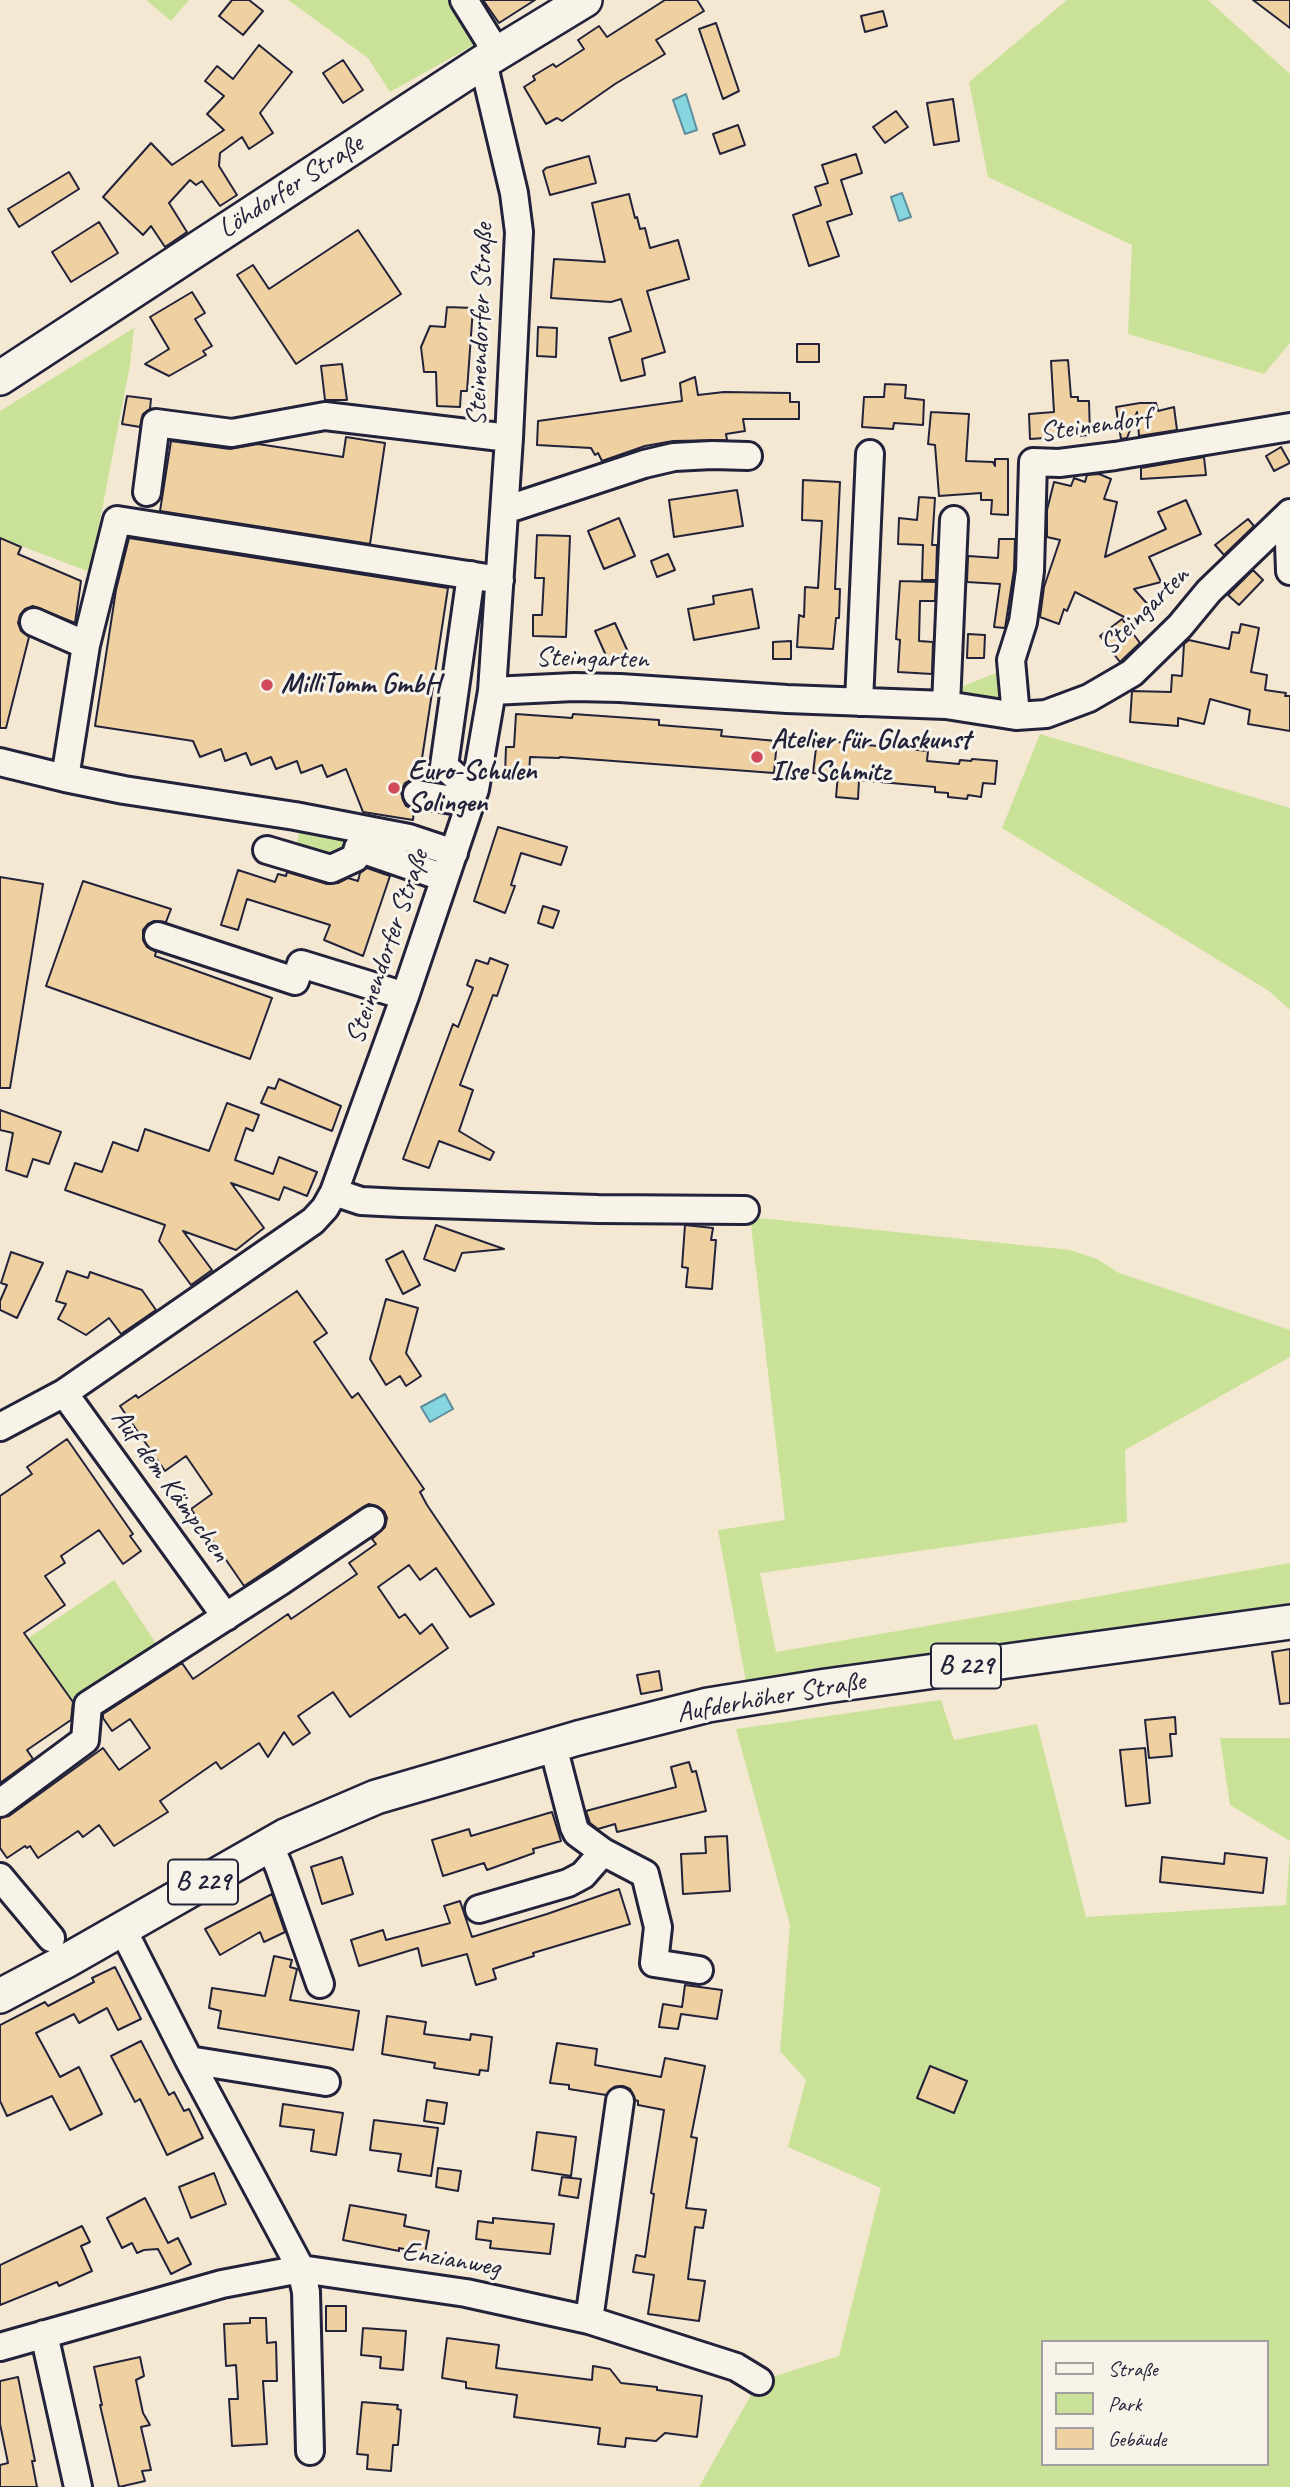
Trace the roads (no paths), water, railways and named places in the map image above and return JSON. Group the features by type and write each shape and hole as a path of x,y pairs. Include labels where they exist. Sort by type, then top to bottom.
{"main road":[{"name":"Löhdorfer Straße","path":"0,378 490,57 585,0"},
{"name":"Aufderhöher Straße","path":"0,1996 269,1844 376,1797 578,1738 708,1705 826,1686 1290,1622"}],"street":[{"name":"Steinendorfer Straße","path":"0,1427 64,1392 293,1237 313,1222 325,1208 334,1192 405,996 473,796 492,691 505,510 519,232 490,57 464,0"},
{"path":"147,492 156,423 232,433 324,416 509,438"},
{"name":"Steinendorf","path":"1016,716 1011,660 1023,622 1030,571 1033,462 1059,463 1115,456 1290,427"},
{"path":"859,702 870,454"},
{"path":"505,510 643,464 674,457 748,456"},
{"name":"Steingarten","path":"492,691 563,687 620,688 946,705 1016,716 1046,714 1089,698 1132,673 1180,626 1209,591 1289,514"},
{"name":"Steingarten","path":"1289,514 1290,571"},
{"path":"65,778 86,645 117,520 500,580"},
{"path":"946,705 954,520"},
{"path":"471,575 444,766 473,796"},
{"path":"34,622 86,645"},
{"path":"0,762 134,792 295,816 409,838 454,853"},
{"path":"417,794 473,796"},
{"path":"267,850 331,869 355,858 358,848 445,878"},
{"path":"158,936 295,981 301,964 405,996"},
{"path":"334,1192 361,1202 745,1210"},
{"name":"Auf dem Kämpchen","path":"64,1392 226,1617"},
{"path":"0,1803 85,1740 88,1705 371,1520"},
{"path":"553,1746 574,1827 582,1839 645,1874 658,1927 654,1964 699,1970"},
{"path":"269,1844 320,1984"},
{"path":"479,1909 568,1883 583,1875 603,1852"},
{"path":"0,1877 51,1938"},
{"path":"122,1928 301,2269 306,2292 310,2451"},
{"path":"189,2060 326,2082"},
{"path":"589,2320 620,2101"},
{"name":"Enzianweg","path":"0,2347 222,2284 301,2269 466,2293 589,2320 736,2367 759,2381"},
{"path":"44,2334 78,2487"}],"water":[{"path":"686,94 697,130 685,134 673,100"},
{"path":"902,193 911,217 899,221 891,197"},
{"path":"445,1394 453,1409 430,1422 421,1407"}],"place":[{"name":"MilliTomm GmbH","path":"267,685"},
{"name":"Atelier für Glaskunst Ilse Schmitz","path":"757,757"},
{"name":"Euro-Schulen Solingen","path":"394,788"}]}
